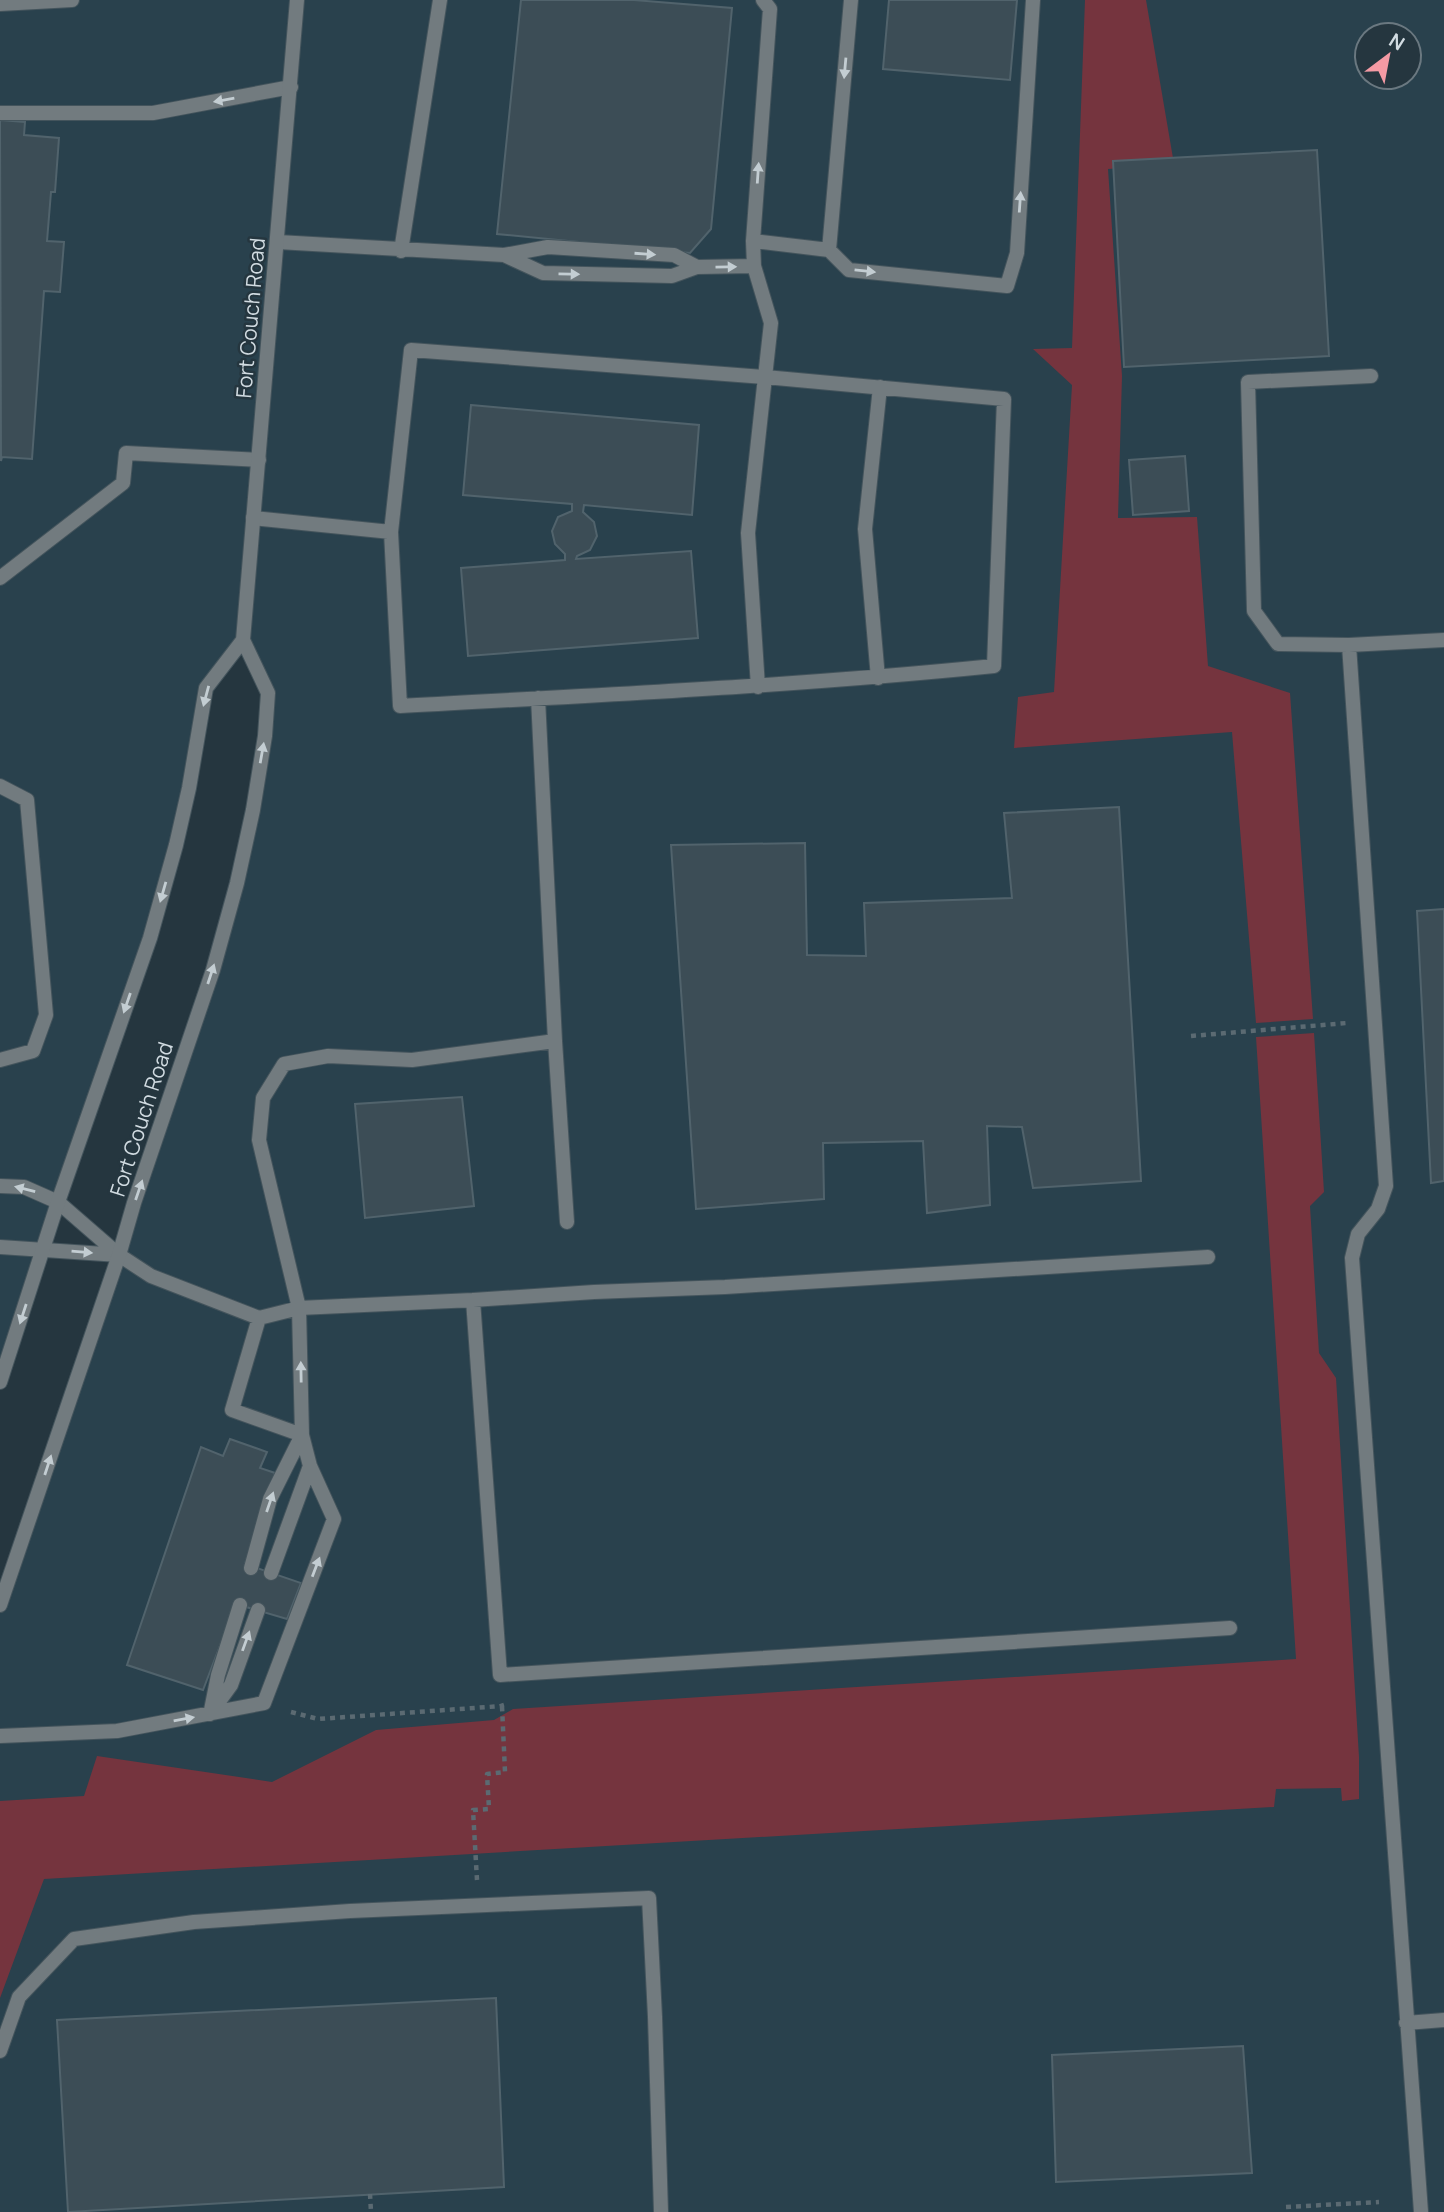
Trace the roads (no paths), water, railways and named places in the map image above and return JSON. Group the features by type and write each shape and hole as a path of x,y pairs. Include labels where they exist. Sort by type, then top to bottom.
{"street":[{"path":"0,4 72,0"},
{"name":"Fort Couch Road","path":"0,1605 213,970 237,883 253,810 265,736 268,693 243,639 297,0"},
{"path":"401,251 440,0"},
{"path":"758,687 748,533 771,323 754,266 753,241 770,9 763,0"},
{"path":"829,250 851,0"},
{"path":"753,241 829,250 849,270 1007,286 1017,253 1033,0"},
{"path":"0,113 153,113 291,87"},
{"path":"278,242 504,255 548,247 674,255 697,267"},
{"path":"504,255 543,273 672,276 697,267 754,266"},
{"path":"411,350 765,377 1004,399 993,666 758,687 400,706 391,532 411,350"},
{"path":"1371,376 1248,382 1254,611 1278,644 1349,645 1444,640"},
{"path":"878,678 865,529 880,387"},
{"path":"0,578 124,483 126,453 259,460"},
{"path":"253,518 391,532"},
{"path":"0,1382 58,1202 153,925 176,845 206,688 243,639"},
{"path":"1349,645 1386,1186 1378,1209 1358,1234 1352,1258 1421,2212"},
{"path":"538,698 567,1222"},
{"path":"0,786 27,800 46,1015 33,1051 0,1060"},
{"path":"0,1736 117,1731 264,1703 334,1519 310,1465 302,1435 299,1308 259,1140 263,1098 284,1064 328,1056 412,1060 555,1041"},
{"path":"0,1186 24,1187 58,1202 119,1255 151,1276 259,1318 299,1308 725,1287 1208,1257"},
{"path":"0,1247 119,1255"},
{"path":"473,1300 500,1675 1230,1628"},
{"path":"259,1318 232,1410 302,1435"},
{"path":"251,1568 270,1499 302,1435"},
{"path":"271,1573 310,1465"},
{"path":"210,1714 218,1675 240,1605"},
{"path":"210,1714 231,1685 258,1610"},
{"path":"0,2051 19,1997 74,1939 194,1922 349,1911 649,1898 661,2212"},
{"path":"1406,2023 1444,2020"}]}
